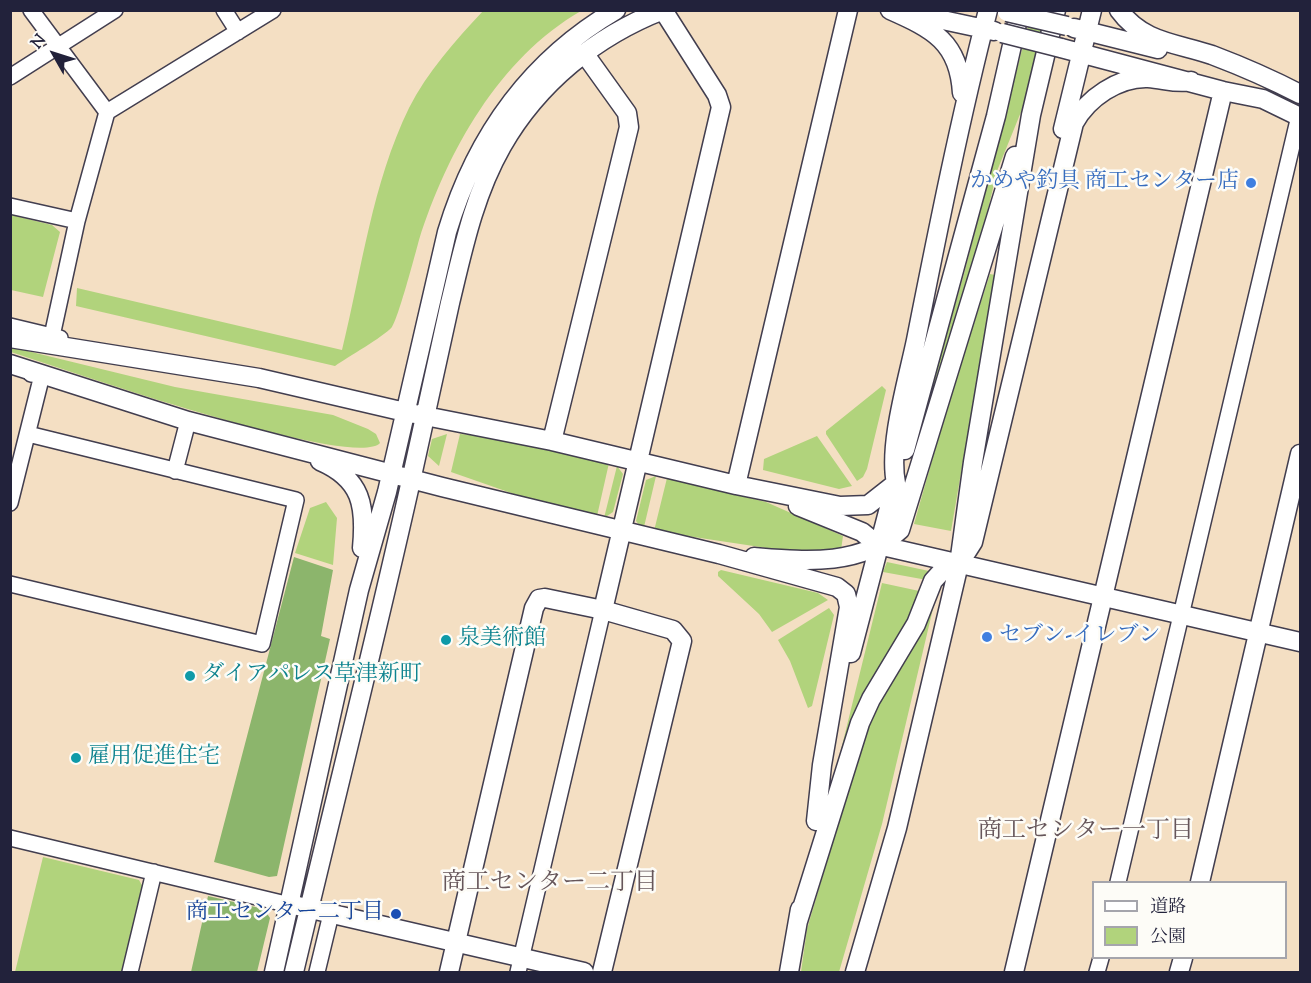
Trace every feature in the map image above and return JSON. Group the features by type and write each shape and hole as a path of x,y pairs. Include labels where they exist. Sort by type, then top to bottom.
{"street":[{"path":"31,10 107,112"},
{"path":"10,77 115,10"},
{"path":"225,10 238,32"},
{"path":"52,336 77,221 107,112 273,10"},
{"path":"274,972 359,590 391,473 447,232 460,192 478,152 506,105 545,62 580,33 616,10"},
{"path":"739,486 848,10"},
{"path":"890,10 926,27 952,50 960,73 963,107"},
{"path":"899,10 986,19 1002,33 1223,91 1263,99 1300,116 1118,881"},
{"path":"855,972 897,828 959,564 973,462 1031,115 1056,10"},
{"path":"1042,252 1045,214 1092,10"},
{"path":"1119,10 1130,23 1159,42 1212,55 1300,94"},
{"path":"294,972 465,242 484,182 511,130 534,100 584,53 616,32 663,11 717,95 721,107 520,965"},
{"path":"789,972 816,820 847,670 878,545 975,195 1009,11 1239,68"},
{"path":"896,483 893,470 903,407 963,107 986,19"},
{"path":"552,441 629,127 627,113 584,53"},
{"path":"798,921 865,711 916,624 933,581 942,571 959,564 973,542 1068,139 1082,110 1099,95 1131,80 1155,79 1179,84 1191,81"},
{"path":"1014,972 1223,91"},
{"path":"719,554 801,560 843,558 878,545 897,534 902,527 1006,180 1031,115"},
{"path":"10,206 77,221"},
{"path":"10,326 102,351"},
{"path":"10,338 259,378 405,412 552,441 739,486 858,507 874,503 896,483"},
{"path":"10,364 188,421 280,443 411,479 719,554 832,585 841,590 847,597 849,607 822,765 816,820"},
{"path":"10,373 42,375"},
{"path":"10,503 14,471 28,434 42,375"},
{"path":"175,471 188,421"},
{"path":"10,584 262,644 296,500 28,434"},
{"path":"280,443 348,476 357,491 364,522 359,590"},
{"path":"1200,881 1300,454"},
{"path":"739,486 849,526 870,537 878,545 1300,642"},
{"path":"449,972 536,604 539,599 545,598 603,610 673,630 679,634 681,641 602,972"},
{"path":"10,838 290,905 457,941 520,965 584,972"},
{"path":"130,972 154,872"},
{"path":"317,972 330,914"}],"green space":[{"path":"483,11 581,11 525,54 480,110 461,141 431,207 395,322 381,336 335,366 76,306 77,288 342,350 369,227 396,137 424,82 452,45"},
{"path":"1032,11 1047,11 1025,102 997,171 979,248 925,425 921,424 964,274"},
{"path":"11,215 52,225 60,232 43,297 11,290"},
{"path":"990,274 995,275 951,531 914,524 950,397"},
{"path":"11,347 175,387 333,415 368,429 376,434 380,443 359,448 318,443 264,430 142,395 11,352"},
{"path":"882,386 886,390 867,469 863,477 857,481 826,431"},
{"path":"447,434 439,466 428,456 432,439"},
{"path":"460,434 491,437 609,463 597,516 537,502 451,472"},
{"path":"817,436 852,486 839,489 763,470 764,459"},
{"path":"617,466 623,474 613,512 604,518"},
{"path":"656,476 644,527 640,526 636,521 646,480"},
{"path":"667,478 766,502 843,536 841,550 780,550 654,531"},
{"path":"326,502 337,518 333,565 295,553 310,508"},
{"path":"294,557 333,570 321,636 330,639 277,876 269,877 214,862"},
{"path":"887,562 929,571 927,580 883,572"},
{"path":"721,570 818,593 828,600 772,632 759,614 718,576"},
{"path":"882,583 924,592 844,763 838,762"},
{"path":"936,596 882,824 839,972 801,972 807,929 872,710"},
{"path":"829,608 834,615 812,706 808,708 790,661 778,640"},
{"path":"43,857 139,880 143,887 122,972 15,972"},
{"path":"208,896 264,909 270,918 257,972 191,972"}],"place":[{"name":"かめや釣具 商工センター店","path":"1251,183"},
{"name":"セブン-イレブン","path":"987,637"},
{"name":"泉美術館","path":"446,640"},
{"name":"ダイアパレス草津新町","path":"190,676"},
{"name":"雇用促進住宅","path":"76,758"},
{"name":"商工センター二丁目","path":"396,914"}],"district":[{"name":"商工センター一丁目","path":"1086,833"},
{"name":"商工センター二丁目","path":"550,885"}]}
